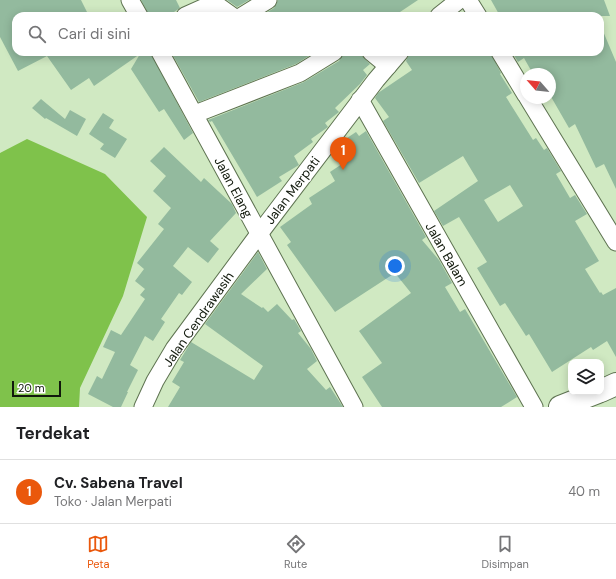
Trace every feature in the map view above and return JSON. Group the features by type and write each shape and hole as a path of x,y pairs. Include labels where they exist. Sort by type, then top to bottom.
{"main road":[{"path":"604,389 616,384"},
{"path":"560,407 590,395"}],"street":[{"path":"130,0 137,12"},
{"path":"248,12 268,0"},
{"path":"443,12 459,0"},
{"path":"468,0 476,12"},
{"path":"194,12 214,3 226,12"},
{"name":"Jalan Elang","path":"162,56 196,114 259,234 354,407"},
{"path":"196,114 300,73 328,56"},
{"path":"376,56 388,66"},
{"name":"Jalan Merpati","path":"259,234 360,100 397,56"},
{"path":"502,56 520,85"},
{"name":"Jalan Balam","path":"360,100 534,407"},
{"path":"532,104 616,242"},
{"name":"Jalan Cendrawasih","path":"143,407 155,381 174,349 259,234"}],"green space":[{"path":"27,139 105,174 147,217 123,296 80,388 79,407 0,407 0,153"}],"building":[{"path":"0,0 81,0 87,12 12,12 12,56 47,56 18,71 0,37"},
{"path":"141,0 176,0 180,8 174,12 147,12"},
{"path":"227,0 249,0 237,7"},
{"path":"278,0 418,0 400,12 268,12 274,8"},
{"path":"491,0 604,0 610,16 604,16 604,12 498,12"},
{"path":"604,34 616,62 616,189 604,164 596,168 575,124 569,128 555,104 556,68 530,68 524,58 518,62 514,56 604,56"},
{"path":"47,56 137,56 94,86 89,78 71,90"},
{"path":"139,56 152,56 193,133 184,140 164,109 159,112 131,69"},
{"path":"173,56 309,56 296,64 199,102"},
{"path":"342,56 362,56 370,64 363,70 367,75 360,84 335,108 339,112 325,123 328,127 311,139 313,142 294,156 299,165 279,177 282,181 257,197 212,121 210,122 208,120 304,82 339,61"},
{"path":"408,56 492,56 501,73 500,74 512,93 506,97 533,140 536,138 544,150 547,148 561,171 556,174 570,198 575,195 587,214 575,221 599,261 585,269 600,293 601,292 603,295 616,288 616,357 607,341 593,350 591,347 572,359 568,359 568,362 552,372 529,334 526,336 505,303 500,306 477,268 487,262 459,217 443,226 434,211 478,181 463,156 419,183 383,121 389,117 375,98 378,93 412,70 406,61","holes":["510,185 523,206 498,222 484,200"]},
{"path":"41,99 65,119 70,110 86,119 77,136 46,118 45,119 32,108"},
{"path":"103,113 114,120 109,128 127,139 115,158 100,149 104,144 89,134"},
{"path":"366,131 426,237 422,240 439,260 452,283 445,287 460,312 465,309 517,397 501,407 382,407 362,377 382,363 359,331 411,293 395,273 335,312 287,245 291,242 280,227 312,204 309,198 335,181 330,172 354,156 344,140 356,132 359,136"},
{"path":"164,147 201,182 204,178 232,204 236,213 210,241 219,249 208,263 188,247 173,266 192,282 182,295 179,293 161,319 165,322 153,341 145,336 130,365 138,370 121,407 113,407 88,394 97,376 102,379 115,352 103,347 111,330 121,335 145,299 140,295 145,289 135,281 144,269 137,263 164,229 158,224 171,208 153,191 166,176 150,161"},
{"path":"258,252 267,269 241,294 262,308 263,307 268,312 277,304 292,320 294,319 301,331 298,333 311,349 317,361 307,369 326,390 330,387 343,407 168,407 180,387 172,382 184,362 180,360 191,342 254,380 263,366 205,324"}],"place":[{"name":"Cv. Sabena Travel","path":"343,170"}]}
